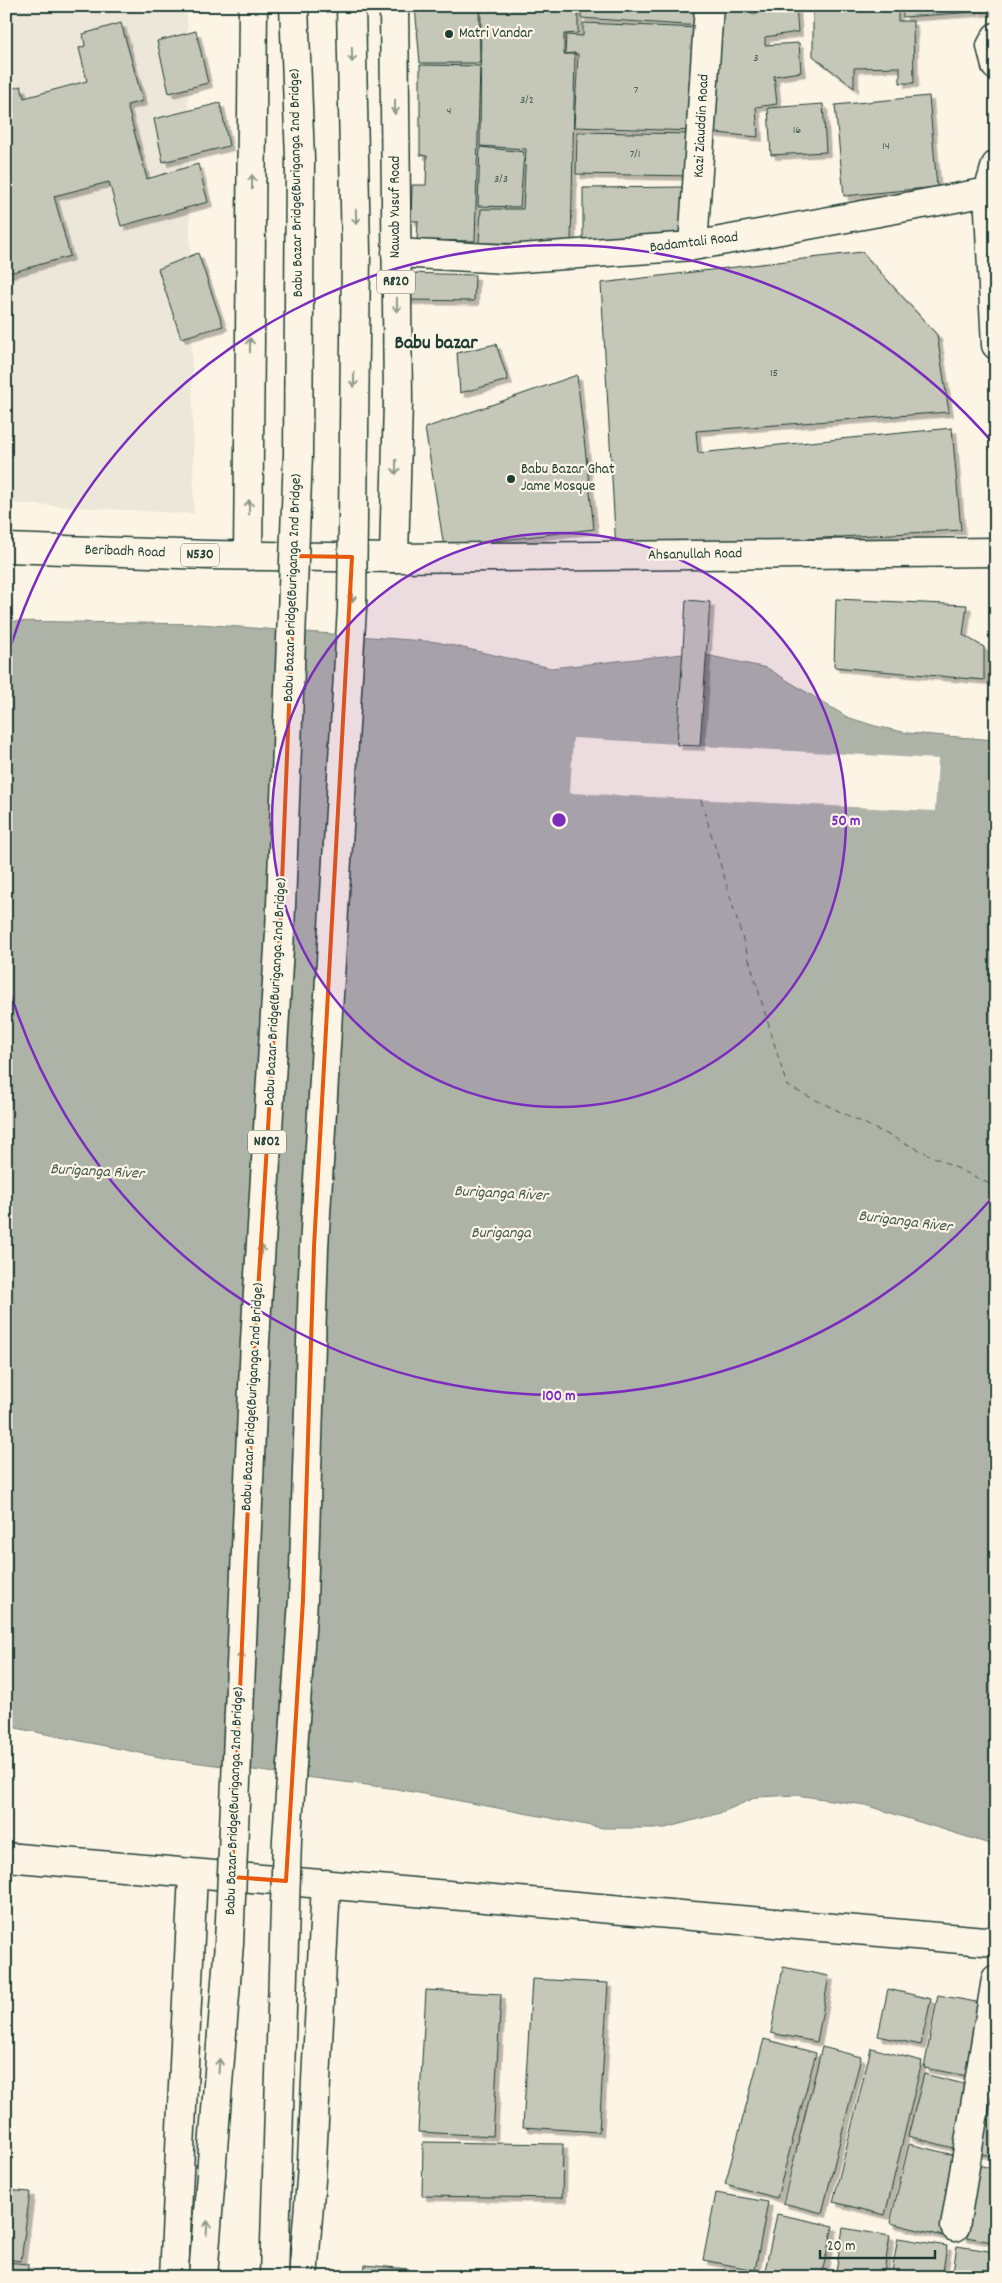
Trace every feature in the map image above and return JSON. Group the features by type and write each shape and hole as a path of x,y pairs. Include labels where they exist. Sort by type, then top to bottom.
{"main road":[{"path":"248,556 253,6"},
{"name":"Babu Bazar Bridge(Buriganga 2nd Bridge)","path":"203,2277 229,1943 255,1341 280,932 298,454 300,159 294,6"},
{"path":"274,2277 287,1839 303,1600 314,1247 352,608 356,253 351,6"},
{"name":"Nawab Yusuf Road","path":"394,6 398,401 394,558"},
{"name":"Kazi Ziauddin Road","path":"693,246 709,6"},
{"path":"996,37 991,46 996,66"},
{"path":"996,165 988,192 996,345"},
{"name":"Badamtali Road","path":"396,253 507,259 693,246 988,192"},
{"name":"Beribadh Road","path":"6,548 248,556 394,558"},
{"name":"Ahsanullah Road","path":"394,558 996,552"},
{"path":"6,1857 996,1942"},
{"path":"174,2277 193,1874"},
{"path":"303,2277 326,1884"},
{"path":"955,2227 996,1979"}],"highlighted area":[{"path":"295,556 352,557 314,1247 303,1600 286,1881 232,1877 255,1341 280,932"}],"shaded area":[{"path":"6,6 187,6 194,514 6,503"}],"water":[{"name":"Buriganga","path":"6,621 200,624 437,642 551,668 683,654 706,655 767,668 847,717 875,726 908,733 996,740 996,1846 865,1805 796,1795 757,1797 720,1813 665,1828 603,1828 397,1789 170,1759 6,1726"}],"pier":[{"path":"683,651 700,746 938,759 935,811 570,793 573,738 677,744"}],"building":[{"name":"Matri Vandar","path":"415,6 479,6 480,63 420,63"},
{"path":"481,6 578,6 578,33 564,34 564,54 575,53 571,244 479,243 481,209 523,209 526,149 480,146"},
{"path":"581,6 700,6 700,26 581,18"},
{"path":"716,6 752,6 753,15 776,6 796,6 798,32 765,37 765,45 799,43 801,72 774,76 777,104 756,107 758,137 707,132"},
{"path":"813,6 898,6 898,21 913,21 914,83 900,83 900,67 854,68 854,88 813,56"},
{"path":"902,6 976,6 974,12 903,17"},
{"path":"978,6 996,6 996,11 976,12"},
{"path":"121,23 143,101 127,105 147,179 198,164 208,202 121,226 109,182 54,196 70,256 6,274 6,90 21,86 24,98 87,81 79,48 85,46 83,34"},
{"path":"583,23 699,28 694,131 574,127 578,54 565,54 566,35 583,36"},
{"path":"196,31 208,83 169,93 157,41"},
{"path":"420,65 480,66 475,241 417,240 418,221 411,221 412,185 426,185 427,156 420,155"},
{"path":"929,96 937,187 844,196 835,105"},
{"path":"220,103 229,146 163,162 154,119"},
{"path":"823,104 826,152 771,155 768,108"},
{"path":"577,132 694,134 693,176 576,174"},
{"path":"480,147 524,152 520,207 478,206"},
{"path":"688,187 687,240 583,240 583,188"},
{"path":"862,252 937,335 949,412 696,431 698,453 952,428 961,530 616,550 601,283"},
{"path":"198,253 223,326 181,338 158,269"},
{"path":"408,273 475,275 474,301 407,300"},
{"path":"496,344 508,380 460,393 457,353"},
{"name":"Babu Bazar Ghat Jame Mosque","path":"577,375 594,529 444,547 425,428"},
{"path":"836,599 967,605 963,635 984,647 984,680 834,667"},
{"path":"686,600 710,602 700,746 677,745"},
{"path":"783,1967 829,1976 817,2042 771,2033"},
{"path":"532,1979 608,1983 599,2132 523,2127"},
{"path":"888,1989 931,1999 921,2045 878,2036"},
{"path":"426,1990 501,1994 493,2136 418,2132"},
{"path":"938,1995 987,2004 973,2077 924,2068"},
{"path":"764,2039 816,2053 777,2198 725,2184"},
{"path":"822,2047 861,2057 822,2213 783,2203"},
{"path":"871,2048 922,2061 885,2215 833,2202"},
{"path":"996,2051 996,2157 973,2152"},
{"path":"924,2074 972,2086 957,2149 908,2136"},
{"path":"423,2142 563,2144 562,2198 422,2196"},
{"path":"909,2144 962,2157 943,2236 890,2223"},
{"path":"977,2165 996,2169 996,2243 962,2236"},
{"path":"6,2190 30,2192 21,2261 6,2259"},
{"path":"716,2193 768,2202 755,2270 703,2260"},
{"path":"777,2214 833,2226 821,2277 772,2277 764,2275"},
{"path":"843,2228 890,2236 883,2277 835,2277"},
{"path":"898,2238 947,2246 942,2277 891,2277"},
{"path":"957,2246 996,2252 996,2277 952,2277"},
{"path":"6,2262 28,2264 27,2277 6,2277"},
{"path":"365,2265 409,2269 408,2277 363,2277"},
{"path":"701,2271 729,2277 700,2277"}],"ferry route":[{"path":"701,800 787,1086 996,1187"}],"place":[{"name":"Matri Vandar","path":"449,34"},
{"name":"Babu Bazar Ghat Jame Mosque","path":"511,479"}],"district":[{"name":"Babu bazar","path":"436,344"}],"water label":[{"name":"Buriganga River","path":"97,1172"},
{"name":"Buriganga River","path":"501,1194"},
{"name":"Buriganga River","path":"905,1222"}]}
